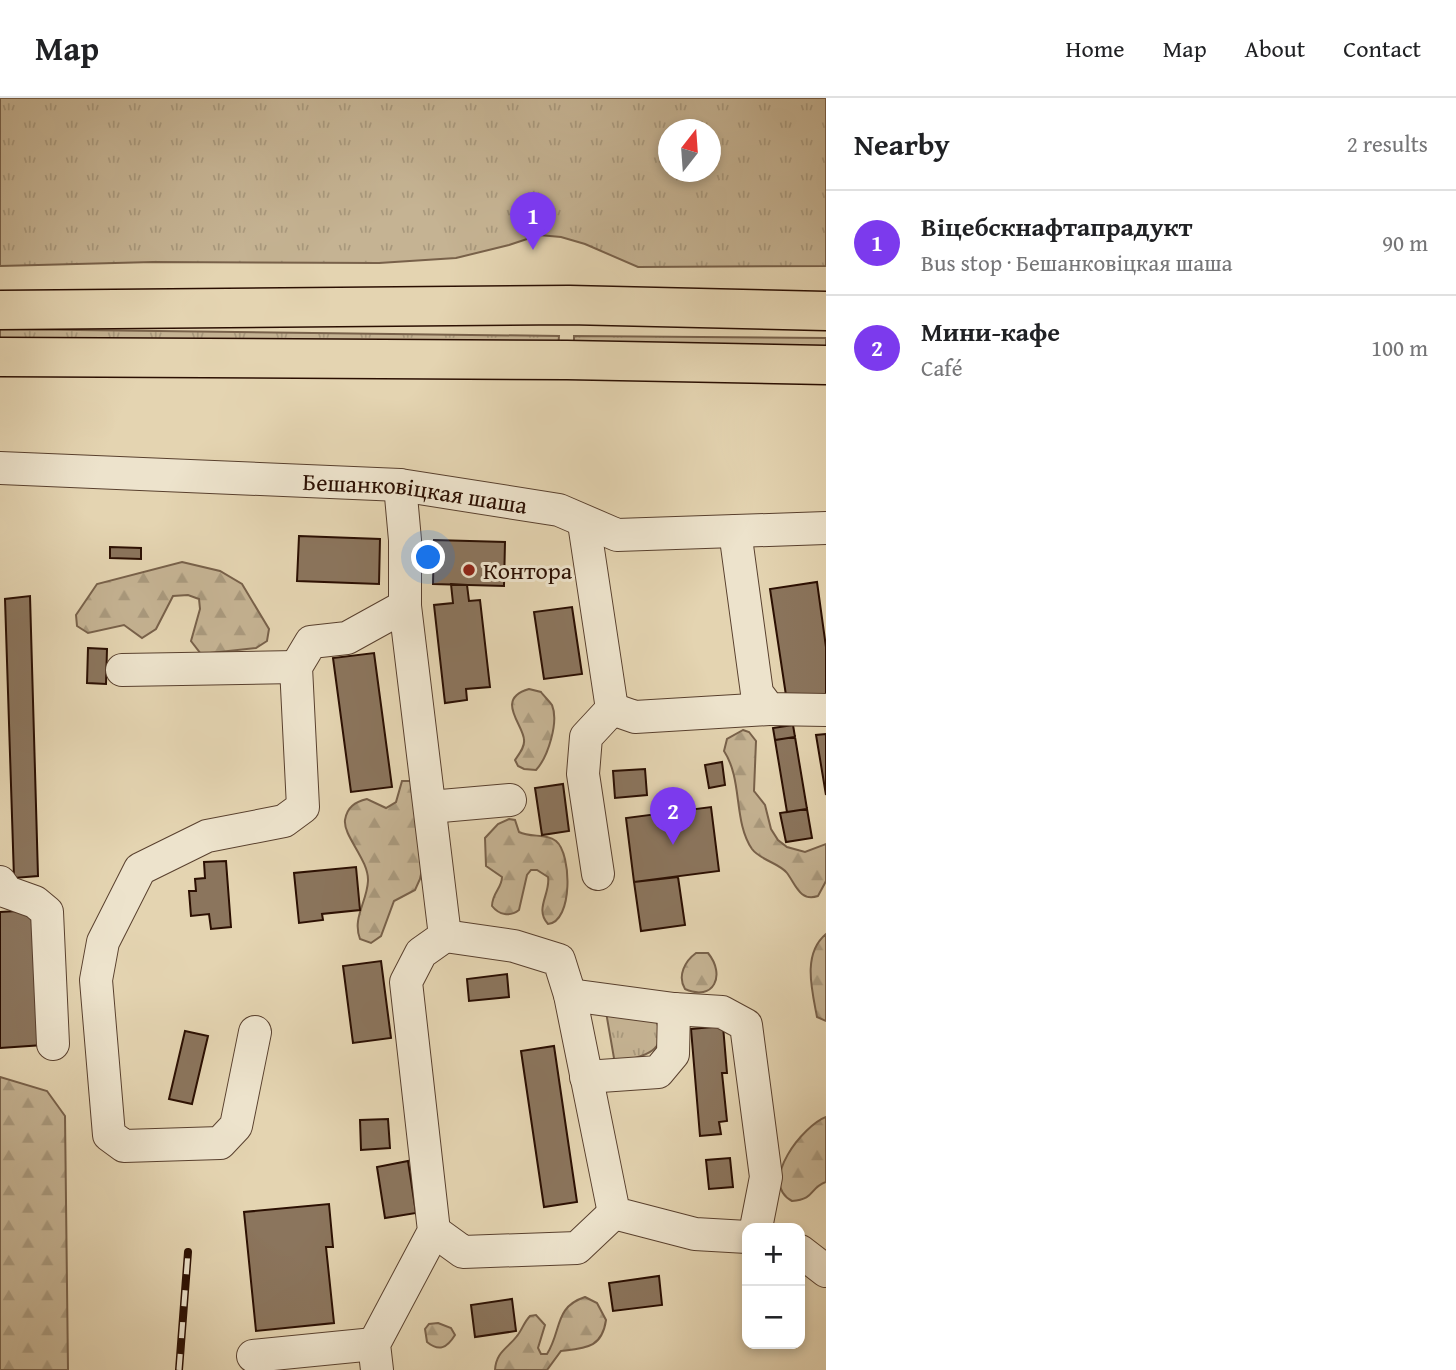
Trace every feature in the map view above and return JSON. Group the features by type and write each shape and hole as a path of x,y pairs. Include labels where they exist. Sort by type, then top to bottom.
{"main road":[{"path":"0,310 569,305 826,311"},
{"path":"0,357 567,360 826,365"}],"street":[{"name":"Бешанковіцкая шаша","path":"0,468 400,485 559,510 617,535 826,528"},
{"path":"400,485 405,540 405,606 446,936"},
{"path":"584,523 612,709"},
{"path":"735,531 757,693 769,709"},
{"path":"255,1032 236,1126 220,1143 124,1146 109,1135 96,980 103,942 140,869 207,836 284,821 303,807 296,667 311,642 347,638 405,606"},
{"path":"122,670 296,667"},
{"path":"612,709 635,717 769,709 826,710"},
{"path":"598,874 583,774 586,737 612,709"},
{"path":"430,807 510,800"},
{"path":"0,882 7,892 35,902 47,912 53,1044"},
{"path":"253,1356 376,1357 434,1231 406,982 421,953 446,936 514,946 559,960 570,995 614,1213"},
{"path":"570,995 674,1009 722,1012 746,1025 766,1177 757,1223"},
{"path":"586,1077 658,1072 673,1054 674,1009"},
{"path":"434,1231 463,1252 577,1248 614,1213"},
{"path":"614,1213 695,1234 742,1237"},
{"path":"805,1255 826,1270"}],"green space":[{"path":"0,98 826,98 826,266 638,267 585,244 561,237 539,235 456,258 379,263 153,262 0,266"},
{"path":"0,329 559,336 558,349 0,344"},
{"path":"574,336 826,338 826,352 574,349"},
{"path":"182,562 220,571 242,584 269,629 267,641 256,648 201,654 191,641 200,609 199,599 188,595 173,596 156,629 142,638 124,625 88,633 77,626 76,615 97,584"},
{"path":"529,689 541,692 552,705 554,712 551,739 545,757 536,770 524,769 518,766 515,760 523,748 524,740 513,713 513,699"},
{"path":"743,730 749,732 756,741 754,791 765,805 771,829 778,840 787,847 805,852 826,844 826,881 818,896 803,895 787,873 755,853 746,838 734,775 724,751 727,739"},
{"path":"402,781 415,781 428,842 415,890 394,901 381,936 371,943 360,939 358,931 367,889 367,873 345,826 345,820 350,808 363,800 367,799 386,808 396,802"},
{"path":"509,819 515,820 519,832 552,839 561,848 567,872 566,900 556,920 548,924 544,918 543,907 548,877 537,870 531,870 527,875 519,910 505,914 492,906 502,877 486,866 485,838 498,824"},
{"path":"826,934 826,1021 817,1017 811,962 819,942"},
{"path":"696,953 708,953 716,970 714,984 703,992 685,989 682,979 683,969"},
{"path":"606,1012 655,1019 660,1039 657,1046 643,1055 615,1064"},
{"path":"0,1077 47,1091 65,1116 68,1370 0,1370"},
{"path":"826,1117 826,1182 809,1196 792,1201 783,1192 779,1181 782,1168 796,1142"},
{"path":"585,1297 597,1303 606,1320 597,1341 585,1347 561,1351 547,1370 495,1370 500,1355 530,1316 536,1315 545,1325 538,1348 541,1354 547,1354 563,1313 575,1301"},
{"path":"438,1323 451,1328 455,1335 446,1346 439,1348 427,1342 425,1329 429,1324"}],"building":[{"path":"299,536 380,539 379,584 297,581"},
{"name":"Контора","path":"434,540 505,542 504,586 433,584"},
{"path":"110,547 141,548 141,559 110,558"},
{"path":"817,582 826,647 826,696 787,702 770,589"},
{"path":"451,584 467,585 469,601 480,600 490,687 466,689 467,700 445,703 434,605 453,603"},
{"path":"30,596 38,876 14,878 5,599"},
{"path":"572,607 582,674 544,679 534,612"},
{"path":"88,648 107,649 106,684 87,683"},
{"path":"374,653 392,787 351,792 333,658"},
{"path":"793,725 795,737 775,740 773,728"},
{"path":"826,734 826,795 816,735"},
{"path":"795,737 807,809 787,812 775,740"},
{"path":"722,762 725,785 709,788 705,765"},
{"path":"645,769 647,795 615,798 613,771"},
{"path":"563,784 569,831 542,835 535,788"},
{"path":"711,807 719,871 634,882 626,818"},
{"path":"807,809 812,838 786,842 780,813"},
{"path":"226,861 231,927 211,929 209,914 191,916 189,891 196,891 195,879 205,878 204,862"},
{"path":"356,867 360,910 322,914 323,920 299,923 294,873"},
{"path":"678,877 685,925 641,931 634,882"},
{"path":"34,910 43,1045 0,1048 0,912"},
{"path":"381,961 391,1038 353,1043 343,966"},
{"path":"507,974 509,997 469,1001 467,979"},
{"path":"723,1026 727,1073 722,1073 727,1121 719,1122 721,1134 700,1136 691,1029"},
{"path":"185,1031 208,1036 192,1104 169,1099"},
{"path":"554,1046 577,1202 544,1207 521,1051"},
{"path":"388,1119 390,1148 361,1150 360,1120"},
{"path":"730,1158 733,1187 709,1189 706,1160"},
{"path":"408,1161 416,1213 385,1218 377,1167"},
{"path":"329,1204 333,1247 326,1247 334,1323 256,1331 244,1212"},
{"path":"659,1276 662,1305 613,1311 609,1283"},
{"path":"512,1299 516,1331 475,1337 471,1305"}],"railway":[{"path":"179,1370 188,1252"}],"place":[{"name":"Віцебскнафтапрадукт","path":"533,250"},
{"name":"Контора","path":"469,570"},
{"name":"Мини-кафе","path":"673,845"}]}
